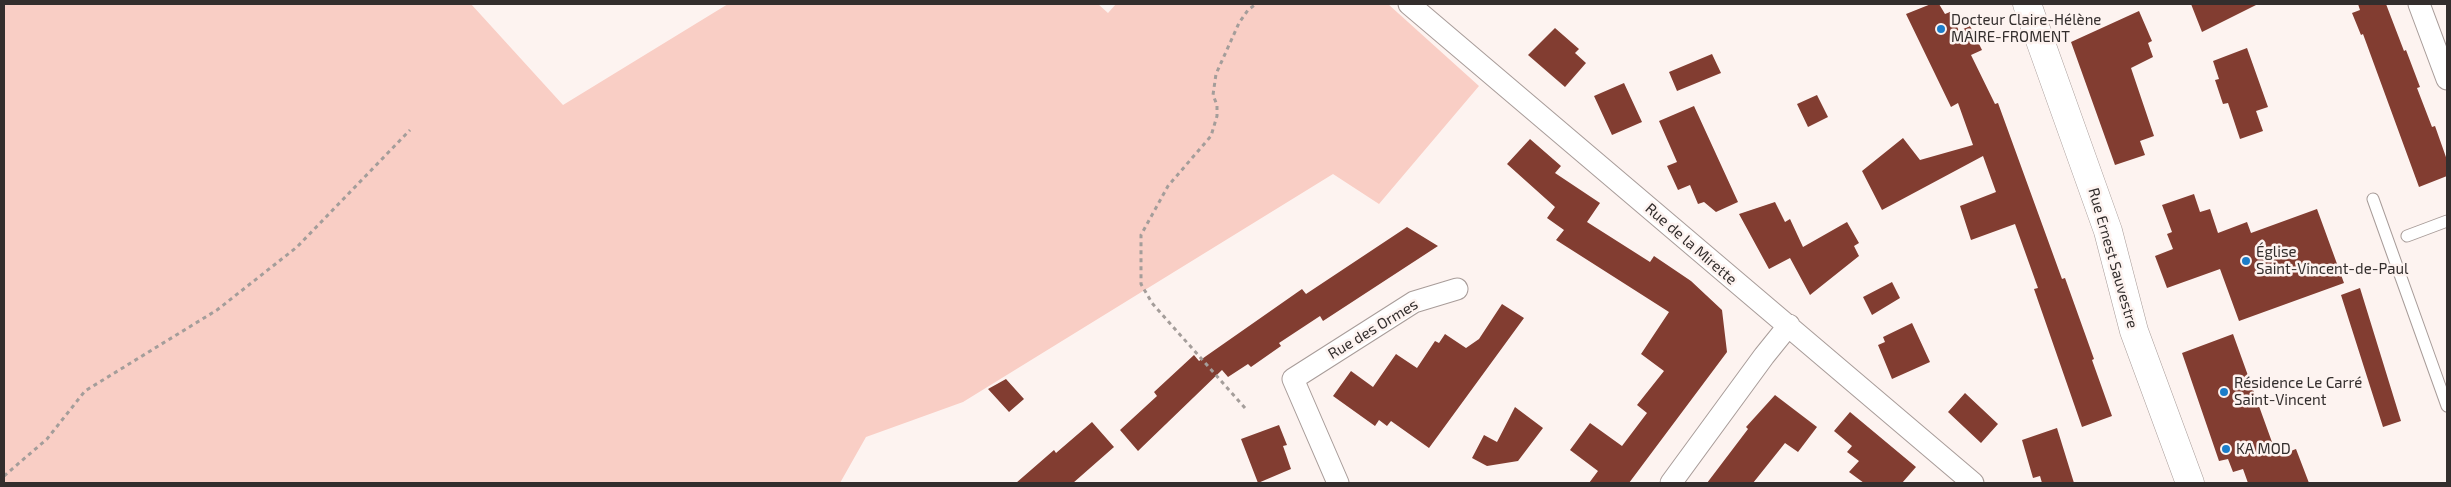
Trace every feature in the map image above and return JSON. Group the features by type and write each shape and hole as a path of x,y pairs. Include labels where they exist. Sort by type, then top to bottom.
{"main road":[{"name":"Rue Ernest Sauvestre","path":"2027,4 2108,230 2134,330 2190,483"}],"street":[{"name":"Rue de la Mirette","path":"1410,4 1973,483"},
{"path":"2419,4 2447,79"},
{"name":"Rue des Ormes","path":"1338,483 1292,379 1414,302 1457,289"},
{"path":"1671,483 1789,325"}],"lane":[{"path":"2373,199 2447,406"},
{"path":"2407,236 2447,221"}],"path":[{"path":"1245,408 1152,303 1140,284 1141,235 1168,186 1211,136 1217,116 1217,105 1213,95 1216,74 1239,23 1248,10 1256,4"},
{"path":"4,476 47,439 85,391 217,310 297,247 410,130"}],"shaded area":[{"path":"4,4 471,4 563,105 728,4 1098,4 1108,13 1116,4 1388,4 1479,86 1379,204 1333,174 963,402 866,437 840,483 4,483"}],"building":[{"path":"1931,4 1939,4 1945,14 1950,12 1959,31 1970,26 1982,50 1971,55 1995,104 1998,103 2062,279 2065,278 2112,416 2082,427 2034,289 2038,288 2015,224 1971,240 1960,206 1996,192 1983,156 1882,210 1862,171 1903,138 1920,160 1973,145 1958,103 1951,107 1906,14"},
{"path":"2191,4 2258,4 2202,32"},
{"path":"2358,4 2386,4 2420,87 2417,88 2432,127 2435,126 2447,160 2447,176 2419,187 2363,34 2361,35 2352,13 2360,10"},
{"path":"2139,11 2152,41 2148,43 2153,57 2131,68 2154,136 2140,141 2145,155 2115,165 2071,42"},
{"path":"1555,28 1579,49 1575,53 1586,63 1565,87 1528,55"},
{"path":"2247,48 2268,107 2256,111 2263,131 2240,139 2228,103 2223,104 2215,80 2219,79 2213,61"},
{"path":"1712,54 1721,73 1677,91 1669,72"},
{"path":"1624,83 1642,122 1612,135 1594,96"},
{"path":"1817,95 1828,117 1808,127 1797,104"},
{"path":"1694,106 1738,202 1716,212 1704,202 1698,204 1690,185 1678,190 1667,166 1677,162 1659,121"},
{"path":"1530,139 1561,166 1555,173 1600,203 1587,222 1650,262 1654,256 1691,281 1722,310 1727,352 1629,483 1589,483 1598,471 1570,450 1590,423 1622,446 1647,413 1637,405 1664,371 1641,354 1669,312 1556,240 1564,230 1547,218 1555,207 1507,164"},
{"name":"Église Saint-Vincent-de-Paul","path":"2194,194 2200,212 2210,209 2218,233 2247,222 2251,233 2317,209 2344,283 2239,321 2220,269 2167,288 2155,256 2173,249 2167,234 2172,232 2162,205"},
{"path":"1775,202 1785,222 1790,219 1803,247 1847,222 1859,243 1854,246 1859,256 1810,295 1790,258 1769,269 1739,214"},
{"path":"1407,227 1438,246 1323,321 1320,316 1279,343 1281,346 1251,367 1248,364 1228,377 1222,370 1138,451 1120,430 1157,396 1154,392 1194,355 1199,361 1302,289 1306,294"},
{"path":"1892,282 1900,298 1872,315 1863,297"},
{"path":"2360,288 2401,421 2383,427 2341,295"},
{"path":"1502,304 1524,318 1429,448 1391,421 1387,426 1379,420 1375,426 1333,396 1351,371 1373,387 1396,354 1417,368 1435,341 1439,343 1445,334 1466,348 1479,339"},
{"path":"1912,323 1930,362 1892,379 1878,345 1885,342 1883,337"},
{"name":"Résidence Le Carré Saint-Vincent","path":"2233,334 2277,456 2296,449 2309,483 2248,483 2243,469 2233,472 2228,459 2219,461 2182,353"},
{"path":"1006,379 1024,399 1009,412 988,389"},
{"path":"1965,393 1998,424 1981,443 1948,412"},
{"path":"1775,395 1817,427 1798,452 1785,443 1753,483 1707,483 1748,429 1746,427"},
{"path":"1515,407 1543,428 1518,461 1487,466 1472,458 1484,435 1497,442"},
{"path":"1850,412 1916,467 1902,483 1864,483 1849,472 1859,461 1847,452 1852,446 1834,431"},
{"path":"1092,422 1114,447 1073,483 1016,483 1054,450 1056,453"},
{"path":"1279,425 1287,445 1283,446 1291,469 1258,483 1241,439"},
{"path":"2057,428 2074,483 2042,483 2040,476 2033,478 2022,440"}],"place":[{"name":"Docteur Claire-Hélène MAIRE-FROMENT","path":"1941,29"},
{"name":"Église Saint-Vincent-de-Paul","path":"2246,261"},
{"name":"Résidence Le Carré Saint-Vincent","path":"2224,392"},
{"name":"KA MOD","path":"2226,449"}]}
